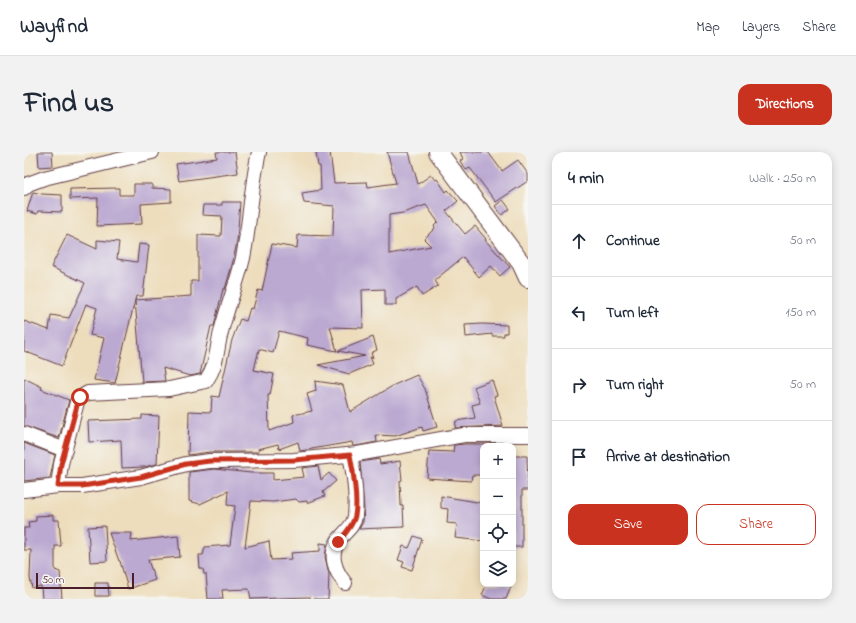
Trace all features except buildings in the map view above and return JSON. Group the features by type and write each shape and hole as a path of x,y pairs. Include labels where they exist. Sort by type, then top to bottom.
{"street":[{"path":"24,188 28,184 44,178 152,152"},
{"path":"58,486 65,450 80,397 88,393 169,389 206,381 214,369 221,332 236,289 243,257 254,174 259,152"},
{"path":"438,152 521,263 528,278"},
{"path":"24,434 65,450"},
{"path":"24,490 58,486 82,486 141,477 186,464 210,461 294,460 350,455 464,435 528,435"},
{"path":"345,583 336,573 334,558 338,542 351,526 355,517 354,475 350,455"}],"route":[{"path":"80,397 61,464 58,486 82,486 141,477 186,464 210,461 294,460 350,455 354,475 355,517 351,526 338,542"}]}
